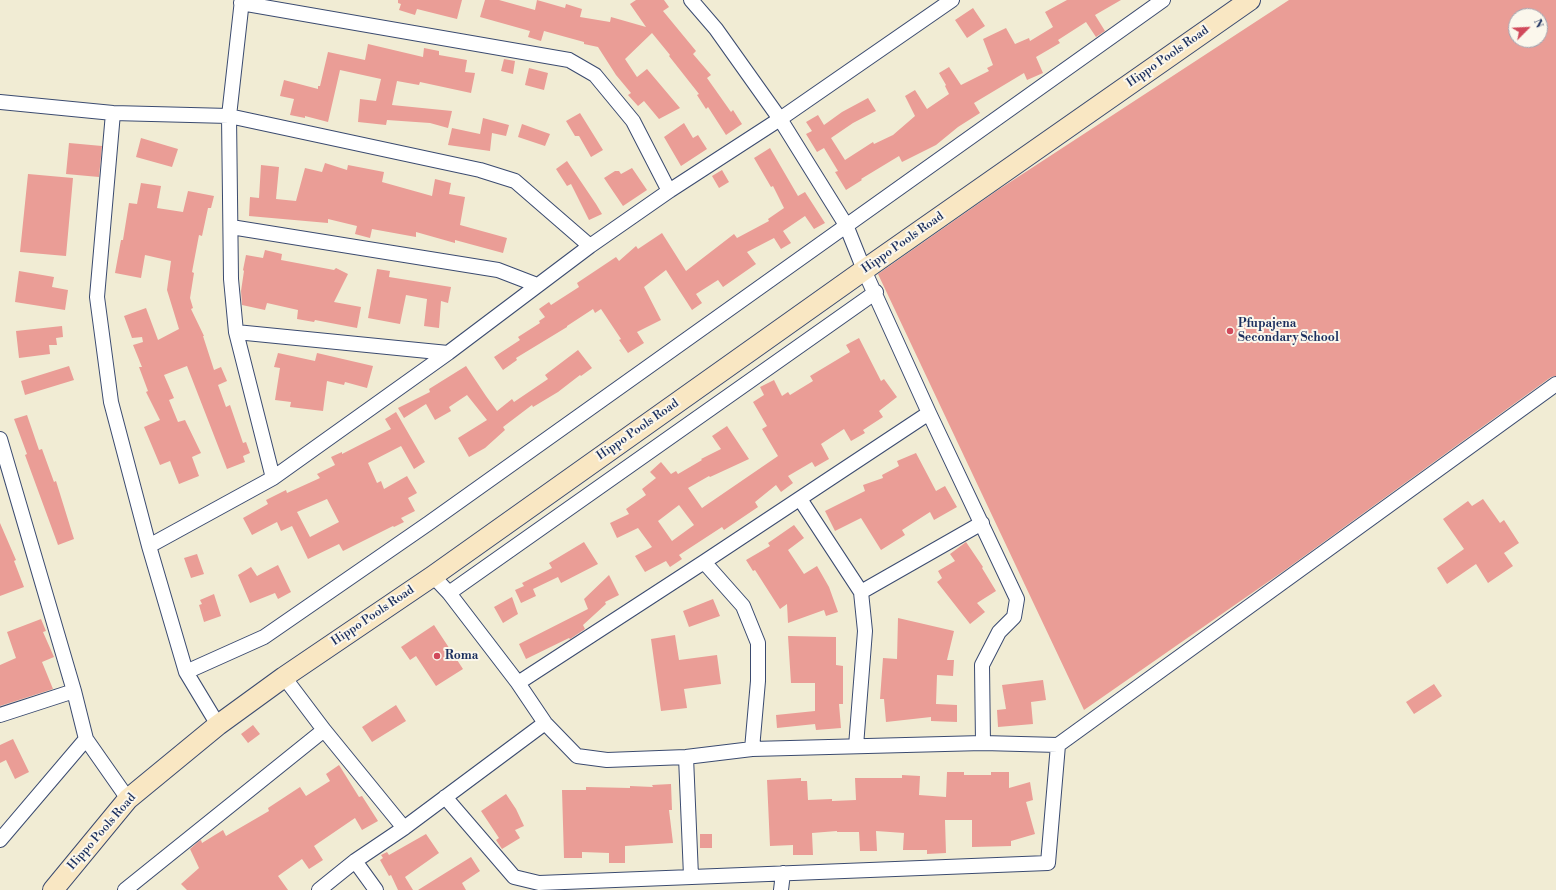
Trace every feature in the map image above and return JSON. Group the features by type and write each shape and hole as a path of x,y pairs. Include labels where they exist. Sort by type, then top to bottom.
{"street":[{"path":"691,0 716,29 780,119 846,226 864,270 876,292 929,413 1017,599 1014,617 999,632 982,665 983,743"},
{"path":"149,546 273,478 448,353 590,246 669,191 780,119 952,0"},
{"path":"186,672 264,637 435,518 1163,0"},
{"name":"Hippo Pools Road","path":"53,890 128,799 218,725 284,677 433,576 864,270 1250,0"},
{"path":"273,478 236,332 230,279 231,227 229,116 242,1 569,60 596,74 633,121 669,191"},
{"path":"0,102 113,113 229,116 480,170 515,181 590,246"},
{"path":"113,113 97,297 111,402 149,546 186,672 218,725"},
{"path":"231,227 498,270 537,285"},
{"path":"449,593 876,292"},
{"path":"236,332 448,353"},
{"path":"433,576 449,593 518,683 545,723 577,756 607,760 686,757 752,748 983,743 1058,745 1554,389"},
{"path":"518,683 929,413"},
{"path":"0,439 74,691 86,739 128,799"},
{"path":"800,499 860,592 865,631 856,746"},
{"path":"860,592 982,523"},
{"path":"704,562 743,606 758,644 758,681 752,748"},
{"path":"284,677 324,730 404,828"},
{"path":"0,715 74,691"},
{"path":"319,890 355,861 404,828 545,723"},
{"path":"125,890 324,730"},
{"path":"0,840 86,739"},
{"path":"445,797 514,878 539,883 1048,863 1058,745"},
{"path":"686,757 691,876"},
{"path":"355,861 376,890"},
{"path":"782,890 783,873"}],"building":[{"path":"398,0 462,0 457,19 417,9 415,15 399,10 401,4 398,3"},
{"path":"485,0 499,0 535,10 537,0 565,8 566,4 582,9 580,17 610,22 611,17 646,27 630,4 636,0 664,0 669,7 663,11 696,51 693,54 711,75 707,78 731,112 733,110 742,124 726,135 708,107 706,109 697,95 699,94 652,33 625,59 637,77 647,69 680,108 659,119 644,101 638,106 628,95 631,93 616,75 598,47 544,31 541,41 528,37 530,31 480,17"},
{"path":"1067,0 1121,0 1095,15 1105,31 1096,37 1086,22 1058,40 1060,43 1036,57 1043,73 1027,80 1024,73 974,103 980,113 958,127 936,145 902,162 899,156 846,190 835,172 838,171 824,148 817,152 806,134 812,131 806,122 818,115 824,125 842,112 868,98 876,111 853,123 831,138 845,160 873,142 874,144 893,135 915,116 905,96 915,90 927,109 949,94 939,73 949,67 961,85 989,71 987,68 993,65 983,39 1006,28 1015,44 1029,38 1030,41 1053,27 1045,12"},
{"name":"Pfupajena Secondary School","path":"1289,0 1556,0 1556,376 1551,377 1285,570 1084,710 878,274 998,190"},
{"path":"973,8 985,26 967,38 955,20"},
{"path":"368,44 423,57 424,48 439,51 439,55 467,60 465,72 475,73 471,93 420,82 419,85 397,81 392,105 452,111 448,128 430,123 387,120 386,125 358,122 360,99 376,101 381,79 340,70 328,122 305,116 305,118 290,115 294,99 280,96 284,80 318,89 328,52 365,60"},
{"path":"504,59 515,61 513,74 501,71"},
{"path":"529,68 548,73 544,90 525,85"},
{"path":"580,113 603,150 591,157 579,136 575,136 566,121"},
{"path":"483,118 509,125 506,136 492,133 490,151 448,145 452,128 480,134"},
{"path":"684,123 693,138 698,135 707,149 681,166 664,137"},
{"path":"522,124 550,134 545,146 518,137"},
{"path":"141,138 178,149 172,167 136,157"},
{"path":"69,143 102,146 99,177 66,174"},
{"path":"770,148 798,196 805,192 825,223 814,229 805,216 783,231 791,243 781,249 774,238 747,252 756,264 723,287 718,280 696,294 702,303 692,310 666,270 644,287 661,320 637,332 644,343 628,353 619,340 621,339 601,309 595,313 593,309 567,327 516,358 517,360 503,370 494,357 520,340 518,337 540,323 539,321 545,317 539,309 549,302 551,305 579,287 577,283 616,257 619,261 636,246 638,249 662,233 686,271 734,234 737,238 769,221 768,219 784,208 773,186 771,187 754,158"},
{"path":"567,161 602,214 589,220 571,184 567,186 556,169"},
{"path":"325,163 347,170 348,165 384,172 382,182 432,196 435,179 451,183 449,194 465,197 460,225 507,238 503,253 455,240 455,243 416,232 416,237 372,229 370,238 355,234 357,226 328,219 328,223 249,216 250,197 259,198 261,165 279,167 276,199 296,201 305,168 322,172"},
{"path":"632,168 647,190 623,206 604,178 615,171 619,171 621,174"},
{"path":"722,170 729,182 719,188 712,176"},
{"path":"28,174 73,178 66,256 20,252"},
{"path":"141,183 161,186 157,208 183,212 188,191 214,196 211,208 208,208 202,236 199,235 192,272 194,273 190,298 193,308 191,309 204,336 214,370 221,367 227,381 218,385 226,407 230,405 243,443 246,442 250,453 243,456 245,462 227,469 187,366 164,375 174,398 169,400 178,422 185,420 201,453 192,457 199,476 179,484 170,461 160,465 144,427 160,420 146,392 148,391 139,367 142,367 133,345 143,342 142,337 132,338 124,316 146,308 158,340 179,329 167,290 171,261 145,255 141,278 115,273 121,240 123,240 129,203 137,204"},
{"path":"265,250 282,254 281,260 334,270 336,268 348,274 334,302 361,307 357,328 315,320 314,322 297,319 298,310 267,303 265,310 242,305 241,291 246,255 263,258"},
{"path":"377,269 390,271 389,277 451,287 448,303 441,301 439,328 424,326 427,299 406,295 400,324 368,318"},
{"path":"19,271 54,277 52,287 68,290 65,310 15,302"},
{"path":"62,326 63,337 56,338 57,345 49,345 50,354 19,358 16,331"},
{"path":"859,338 881,381 884,379 897,397 879,411 883,417 863,430 865,433 851,441 844,429 821,444 829,459 815,467 812,462 788,476 793,483 781,492 776,485 755,502 758,507 724,530 722,527 679,555 682,559 670,567 666,561 645,572 635,556 652,547 638,528 617,538 610,523 629,514 626,509 646,495 642,489 656,478 650,472 661,462 671,474 676,471 678,474 702,460 701,459 721,449 712,436 727,426 749,459 710,477 709,476 688,488 702,508 778,456 762,429 767,426 753,402 764,395 760,387 774,380 782,396 788,392 790,395 813,381 810,376 850,352 846,345","holes":["679,505 694,525 672,541 658,521"]},
{"path":"578,350 592,368 581,376 580,375 558,392 533,407 532,405 503,427 505,430 485,448 469,457 458,438 487,420 467,395 449,407 451,411 435,420 426,404 404,418 398,408 430,392 429,389 466,366 497,411 512,399 514,402 548,379 545,375"},
{"path":"278,353 315,361 317,353 373,366 367,388 345,382 344,385 327,381 323,411 290,407 291,402 275,400 280,368 274,367"},
{"path":"69,366 74,380 25,395 21,381"},
{"path":"396,412 425,462 414,469 401,446 368,463 377,483 381,481 384,489 407,476 417,493 408,498 415,511 401,518 404,522 343,551 339,544 308,559 292,526 281,531 277,522 252,535 243,518 268,504 266,500 286,490 287,493 320,478 317,474 335,465 331,457 342,452 342,454 391,429 385,419","holes":["327,499 339,522 310,537 297,512"]},
{"path":"27,415 39,450 42,449 54,482 56,481 74,539 58,545 25,455 27,454 14,419"},
{"path":"916,453 936,491 945,486 957,507 934,520 930,512 902,530 905,535 881,550 861,518 835,531 825,511 865,491 863,485 883,478 882,475 899,466 897,461"},
{"path":"1483,499 1500,523 1504,520 1519,543 1504,553 1513,566 1488,583 1476,564 1447,584 1437,568 1464,549 1443,519 1468,501 1472,506"},
{"path":"0,523 16,560 14,561 24,587 0,596"},
{"path":"794,525 804,538 788,550 804,574 817,566 829,587 838,612 826,616 824,610 788,623 787,604 780,609 755,570 753,571 746,560 770,546 768,543"},
{"path":"584,542 598,564 561,583 558,577 533,589 536,596 521,603 515,590 524,586 522,583 552,568 549,563"},
{"path":"966,542 983,567 982,568 996,591 977,603 985,612 970,624 937,582 942,578 938,571 955,561 950,554"},
{"path":"197,554 204,574 191,578 184,558"},
{"path":"278,565 291,592 278,599 275,593 250,603 238,575 251,567 257,576"},
{"path":"609,575 619,595 605,602 606,604 583,625 585,629 570,639 569,638 526,659 519,644 588,609 584,599"},
{"path":"214,594 221,616 204,622 199,605 202,604 200,600"},
{"path":"512,597 518,614 503,623 494,607"},
{"path":"713,599 720,616 689,627 683,611"},
{"path":"898,618 954,631 947,660 954,660 953,676 937,675 936,704 957,705 957,722 931,721 931,717 886,722 884,699 880,699 883,658 897,659"},
{"path":"41,619 46,631 43,632 54,657 42,662 53,689 0,706 0,665 16,658 7,632"},
{"path":"434,625 463,669 436,686 416,656 410,660 401,647"},
{"path":"675,635 679,660 717,655 721,684 684,689 687,708 661,711 651,639"},
{"path":"788,636 836,637 836,665 843,666 843,704 839,704 841,728 816,730 815,724 777,728 776,715 815,711 815,683 791,683"},
{"path":"1043,680 1046,700 1031,702 1033,724 998,727 997,710 1006,709 1002,685"},
{"path":"1434,684 1442,696 1414,714 1406,702"},
{"path":"396,705 406,721 372,742 362,727"},
{"path":"253,725 260,734 248,743 241,734"},
{"path":"13,739 29,772 15,779 6,760 0,763 0,745"},
{"path":"339,765 359,797 362,796 378,821 362,830 355,818 314,846 323,860 309,869 302,859 278,876 288,890 187,890 181,884 199,868 190,849 199,841 201,840 202,843 223,830 226,836 269,811 268,808 300,787 306,796 330,781 326,774"},
{"path":"947,772 964,772 964,775 991,775 991,772 1009,772 1009,788 1030,782 1033,800 1026,802 1035,834 1011,841 1011,846 972,847 972,820 945,820 946,853 927,854 927,850 903,850 904,833 876,831 877,851 860,851 859,832 837,831 812,833 813,855 793,855 793,845 770,846 767,780 801,778 801,781 807,781 808,800 832,799 832,801 856,800 855,778 902,778 902,775 920,776 919,795 946,797"},
{"path":"671,784 672,810 669,810 673,843 625,846 625,863 609,863 609,853 582,852 582,858 564,858 562,790 586,790 586,787 653,787 652,785"},
{"path":"506,794 516,809 524,826 515,830 520,838 502,849 496,840 499,838 481,811"},
{"path":"426,834 439,853 405,877 413,890 398,890 391,875 389,876 380,860 383,858 381,855 387,852 389,855"},
{"path":"700,834 712,834 712,848 700,848"},
{"path":"471,857 480,871 462,883 466,890 418,890"}],"place":[{"name":"Pfupajena Secondary School","path":"1230,331"},
{"name":"Roma","path":"437,656"}]}
